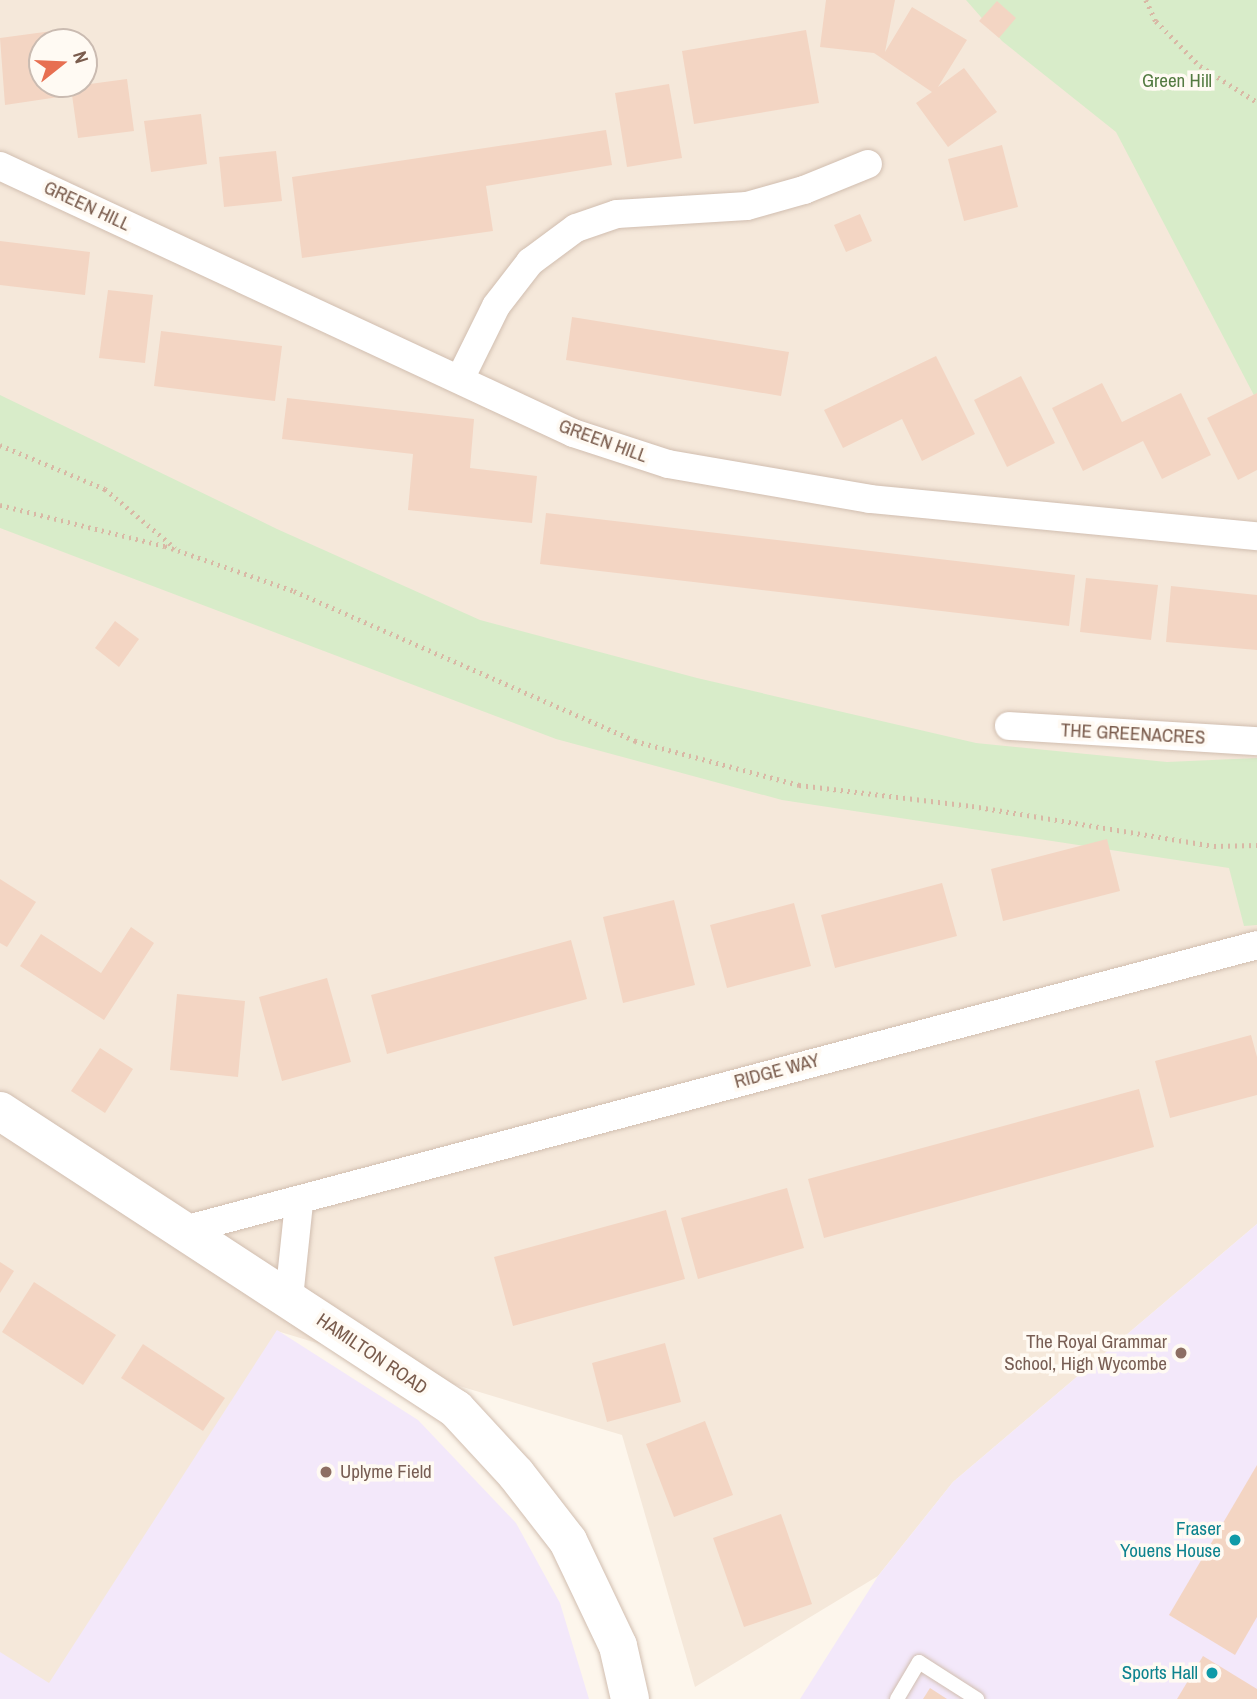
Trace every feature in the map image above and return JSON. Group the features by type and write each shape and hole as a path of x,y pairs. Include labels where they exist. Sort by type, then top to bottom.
{"street":[{"path":"460,379 496,306 530,262 576,228 617,214 747,206 804,190 868,164"},
{"name":"GREEN HILL","path":"0,166 573,433 668,464 765,483 884,500 1257,537"},
{"name":"THE GREENACRES","path":"1009,726 1257,741"},
{"name":"RIDGE WAY","path":"184,1230 299,1203 948,1024 1257,945"},
{"name":"HAMILTON ROAD","path":"0,1111 456,1409 516,1474 568,1541 618,1646 630,1699"},
{"path":"289,1298 299,1203"}],"lane":[{"path":"897,1699 919,1662 977,1699"}],"path":[{"path":"1146,0 1156,21 1200,66 1257,102"},
{"path":"0,444 105,489 177,550"},
{"path":"0,505 177,550 294,591 635,741 799,785 972,806 1214,846 1257,845"}],"shaded area":[{"path":"0,0 1058,0 1257,348 1257,1224 953,1482 878,1576 695,1687 622,1435 277,1331 51,1687 0,1657"},
{"name":"The Royal Grammar School, High Wycombe","path":"1257,1224 1257,1699 800,1699 878,1576 953,1482"},
{"name":"Uplyme Field","path":"277,1330 418,1420 516,1523 560,1603 589,1699 0,1699 0,1652 49,1683"}],"green space":[{"name":"Green Hill","path":"966,0 1257,0 1257,401 1116,132 1002,41"},
{"path":"0,395 277,529 480,620 697,678 976,743 1167,762 1257,758 1257,925 1244,926 1229,868 782,800 556,739 0,528"}],"building":[{"path":"826,0 895,0 885,52 912,7 967,40 938,87 964,68 997,112 948,147 916,103 932,92 874,53 820,47"},
{"path":"997,1 1016,18 999,38 979,21"},
{"path":"806,30 819,103 694,124 682,51"},
{"path":"28,34 28,98 52,98 5,105 0,38"},
{"path":"127,79 134,131 78,138 72,98 98,98 98,83"},
{"path":"669,84 682,158 627,167 615,93"},
{"path":"201,114 207,164 151,172 144,121"},
{"path":"606,130 612,165 486,186 493,231 302,258 292,177"},
{"path":"1002,145 1018,207 964,221 948,159"},
{"path":"276,151 282,201 224,207 219,157"},
{"path":"860,214 872,241 846,252 834,225"},
{"path":"0,241 90,252 85,295 0,285"},
{"path":"108,290 153,295 145,363 99,358"},
{"path":"572,317 789,352 781,396 566,360"},
{"path":"161,331 282,346 275,401 154,386"},
{"path":"936,356 975,434 922,461 902,419 843,448 824,410"},
{"path":"1021,376 1055,443 1007,467 974,400"},
{"path":"1102,383 1122,422 1181,393 1211,455 1162,479 1143,441 1083,471 1052,408"},
{"path":"1257,393 1257,470 1238,480 1207,418"},
{"path":"287,398 474,419 470,468 537,476 532,523 408,510 413,454 282,439"},
{"path":"546,513 1075,575 1069,626 540,564"},
{"path":"1086,578 1158,585 1151,640 1080,632"},
{"path":"1171,586 1257,595 1257,650 1166,642"},
{"path":"115,621 139,639 119,667 95,648"},
{"path":"1107,839 1120,891 1003,921 991,869"},
{"path":"0,879 36,902 7,947 0,943"},
{"path":"942,883 957,936 835,968 821,915"},
{"path":"674,900 695,985 623,1003 603,917"},
{"path":"794,903 811,966 727,988 710,925"},
{"path":"131,927 154,943 104,1020 20,966 41,934 101,973"},
{"path":"571,940 587,999 387,1054 371,995"},
{"path":"327,978 351,1062 282,1081 259,997"},
{"path":"177,994 245,1001 238,1077 170,1070"},
{"path":"1251,1035 1257,1057 1257,1095 1170,1118 1155,1061"},
{"path":"100,1048 133,1069 105,1113 71,1091"},
{"path":"1139,1089 1154,1147 824,1238 808,1179"},
{"path":"787,1188 804,1248 698,1279 681,1218"},
{"path":"666,1210 685,1279 513,1326 494,1257"},
{"path":"0,1262 14,1271 0,1293"},
{"path":"34,1282 116,1335 83,1385 2,1332"},
{"path":"665,1343 681,1402 607,1422 592,1363"},
{"path":"143,1344 225,1398 203,1431 121,1378"},
{"path":"705,1421 733,1495 674,1517 646,1444"},
{"name":"Fraser Youens House","path":"1257,1465 1257,1617 1235,1655 1169,1615"},
{"path":"781,1514 812,1604 744,1627 713,1538"},
{"name":"Sports Hall","path":"1203,1656 1257,1689 1257,1699 1177,1699"},
{"path":"930,1688 947,1699 923,1699"}],"place":[{"name":"The Royal Grammar School, High Wycombe","path":"1181,1353"},
{"name":"Uplyme Field","path":"326,1472"},
{"name":"Fraser Youens House","path":"1235,1540"},
{"name":"Sports Hall","path":"1212,1673"}]}
